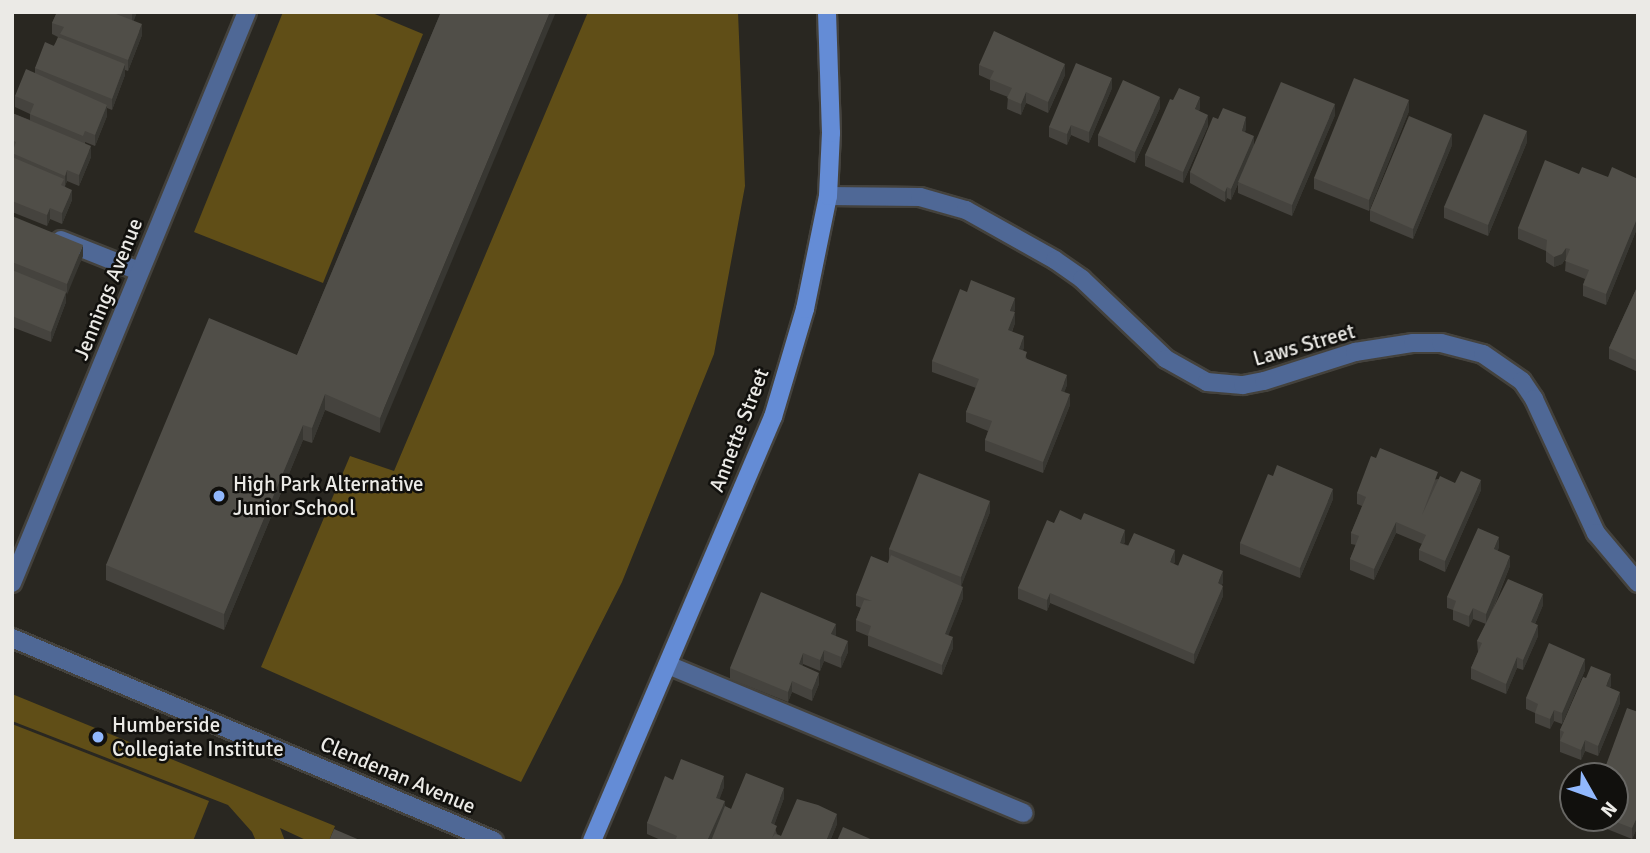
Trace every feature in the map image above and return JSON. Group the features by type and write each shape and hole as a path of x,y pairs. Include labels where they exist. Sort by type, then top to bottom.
{"street":[{"name":"Jennings Avenue","path":"12,583 247,12"},
{"name":"Annette Street","path":"592,841 773,417 805,309 828,196 831,106 827,12"},
{"name":"Laws Street","path":"828,196 919,197 966,210 1064,266 1104,297 1166,359 1207,382 1243,386 1301,372 1355,352 1413,343 1441,343 1483,354 1522,381 1534,399 1596,533 1638,583"},
{"path":"48,234 139,271"},
{"name":"Clendenan Avenue","path":"12,638 494,841"},
{"path":"668,665 1023,813"}],"shaded area":[{"path":"283,12 370,12 423,34 323,283 194,232"},
{"path":"588,12 738,12 745,186 714,354 622,582 521,782 261,667 350,456 394,471"},
{"path":"12,694 335,826 329,841 308,841 280,828 285,841 256,841 252,832 228,805 12,721"},
{"path":"12,724 209,801 193,841 12,841"}],"building":[{"path":"57,12 111,12 142,24 128,60 60,34 64,27 52,23"},
{"path":"441,12 550,12 380,418 325,394 312,428 303,425 224,614 106,565 209,318 297,355"},
{"path":"994,31 1065,64 1048,102 1026,92 1021,104 1007,98 1012,88 990,79 994,71 979,65"},
{"path":"58,37 125,64 112,99 35,68 45,42 54,46"},
{"path":"1076,63 1112,78 1089,132 1071,125 1067,134 1049,127"},
{"path":"26,69 107,105 95,135 85,131 83,136 30,114 34,104 15,96"},
{"path":"1354,78 1409,100 1369,200 1314,178"},
{"path":"1123,80 1160,97 1135,152 1098,135"},
{"path":"1281,82 1335,104 1292,205 1238,182"},
{"path":"1179,88 1200,97 1195,109 1208,115 1183,172 1145,155 1170,99 1173,100"},
{"path":"1223,108 1246,117 1242,131 1254,136 1231,189 1227,187 1225,192 1190,172 1213,117 1218,119"},
{"path":"12,113 91,146 79,175 67,170 65,176 12,153 16,142 12,140"},
{"path":"1484,114 1527,131 1488,225 1444,207"},
{"path":"1409,116 1452,134 1413,229 1370,210"},
{"path":"12,157 64,179 61,185 72,190 62,213 50,208 47,215 12,201"},
{"path":"1545,160 1579,174 1582,167 1608,177 1612,167 1638,179 1638,216 1606,294 1583,285 1589,270 1565,261 1570,249 1566,248 1562,254 1554,257 1546,251 1547,240 1518,228"},
{"path":"12,216 83,245 67,284 12,262"},
{"path":"12,270 66,292 51,332 12,316"},
{"path":"971,280 1015,298 1010,311 1015,312 1008,330 1024,336 1019,349 1027,352 1025,358 1067,375 1061,391 1070,394 1043,462 985,440 992,421 966,412 979,379 932,361 960,289 967,292"},
{"path":"1638,285 1638,361 1609,348"},
{"path":"1380,448 1438,472 1422,515 1440,476 1455,483 1461,471 1481,480 1445,561 1419,550 1426,535 1396,522 1374,569 1350,559 1359,536 1351,533 1366,497 1357,493 1371,456 1376,458"},
{"path":"1277,465 1333,489 1300,568 1240,543 1268,474 1273,476"},
{"path":"919,473 990,501 961,577 889,549"},
{"path":"1060,510 1081,520 1084,513 1125,530 1120,543 1128,546 1134,533 1175,550 1170,562 1178,566 1183,554 1223,571 1218,583 1223,586 1194,654 1050,593 1047,600 1018,588 1047,520 1054,523"},
{"path":"1478,528 1499,537 1494,549 1510,556 1486,614 1473,608 1469,616 1453,610 1456,601 1447,597"},
{"path":"891,555 963,587 945,634 953,637 942,665 868,635 871,626 856,620 864,600 872,601 856,595 871,556 888,563"},
{"path":"1508,579 1543,594 1531,622 1538,625 1523,660 1517,657 1506,684 1471,668 1482,643 1477,641"},
{"path":"761,592 836,624 831,634 848,641 841,657 824,650 820,660 803,653 799,664 819,673 812,690 792,681 788,692 730,668"},
{"path":"1549,643 1585,659 1562,713 1554,710 1550,719 1535,713 1538,704 1526,698"},
{"path":"1591,666 1611,674 1606,686 1620,692 1598,746 1585,740 1581,750 1560,741 1564,732 1560,730 1583,677 1586,678"},
{"path":"1627,708 1638,712 1638,815 1632,828 1629,827 1629,762 1607,762"},
{"path":"681,759 724,776 716,798 725,801 707,841 675,841 677,836 647,823 665,776 673,780"},
{"path":"746,773 784,788 771,823 777,826 772,838 775,834 781,836 797,799 837,814 826,841 711,841 725,806 731,809"},
{"path":"843,827 875,841 837,841"},
{"path":"334,829 362,841 329,841"}],"place":[{"name":"High Park Alternative Junior School","path":"219,496"},
{"name":"Humberside Collegiate Institute","path":"98,737"}]}
